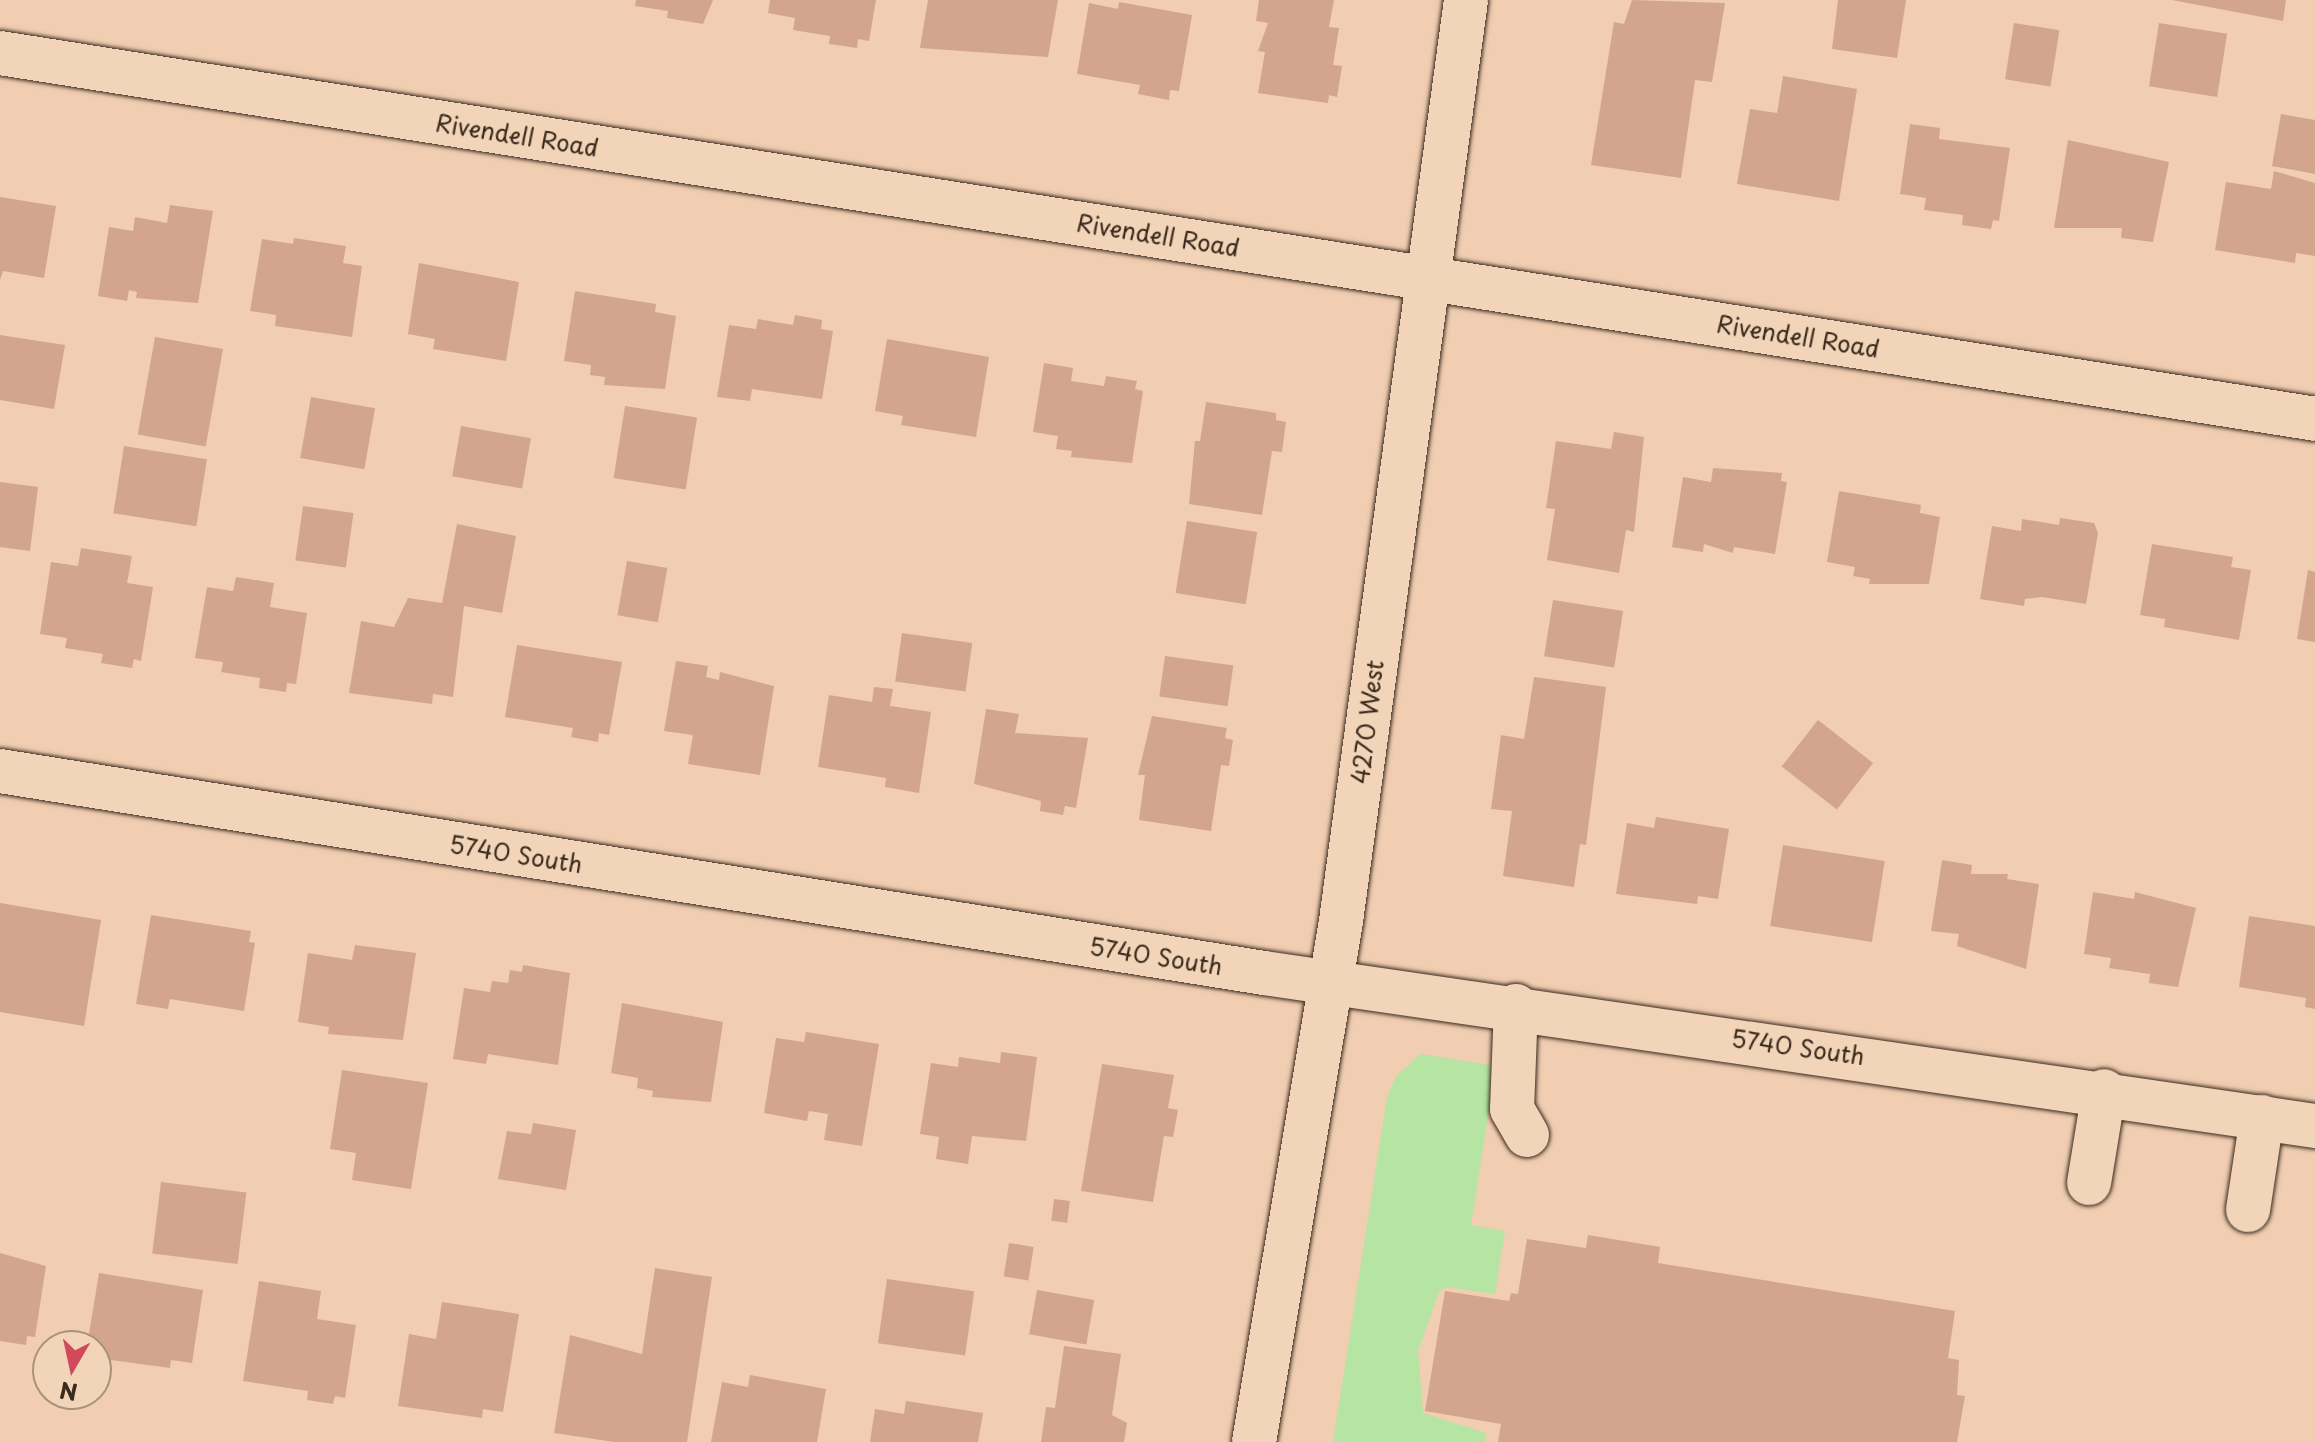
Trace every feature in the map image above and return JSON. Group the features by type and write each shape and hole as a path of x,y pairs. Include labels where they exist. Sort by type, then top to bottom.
{"street":[{"name":"4270 West","path":"1254,1442 1331,982 1425,277 1466,0"},
{"name":"Rivendell Road","path":"0,53 2315,419"},
{"name":"5740 South","path":"0,771 1331,982 2104,1091 2315,1126"},
{"path":"1516,1006 1512,1109 1527,1135"},
{"path":"2089,1183 2104,1091"},
{"path":"2248,1210 2262,1117"}],"green space":[{"path":"1421,1054 1496,1066 1471,1225 1505,1231 1495,1294 1446,1287 1439,1292 1418,1351 1423,1413 1486,1433 1485,1442 1333,1442 1387,1097 1396,1076"}],"building":[{"path":"636,0 713,0 703,24 667,18 668,11 635,6"},
{"path":"770,0 876,0 869,41 858,39 857,48 829,44 830,36 793,30 795,18 768,13"},
{"path":"928,0 1058,0 1048,57 920,48"},
{"path":"1259,0 1334,0 1329,27 1339,28 1333,65 1342,66 1337,97 1329,95 1328,103 1258,93 1265,52 1258,51 1268,23 1256,21"},
{"path":"1632,0 1725,3 1712,82 1695,80 1681,178 1591,165 1614,22 1624,24"},
{"path":"1838,0 1906,0 1897,58 1832,49"},
{"path":"2172,0 2286,0 2283,21"},
{"path":"1119,2 1192,15 1179,91 1170,90 1169,100 1138,94 1140,85 1077,74 1089,3 1118,9"},
{"path":"2014,23 2059,30 2051,86 2005,79"},
{"path":"2159,23 2227,34 2217,97 2149,86"},
{"path":"1783,76 1857,89 1839,201 1737,184 1750,109 1777,113"},
{"path":"2281,114 2315,120 2315,174 2272,166"},
{"path":"1910,124 1940,128 1939,139 2010,148 1999,221 1993,220 1991,229 1962,225 1963,215 1924,210 1926,198 1900,194"},
{"path":"2068,140 2169,162 2153,242 2121,238 2122,228 2054,228"},
{"path":"2274,171 2315,183 2315,256 2296,253 2295,263 2215,250 2226,182 2271,189"},
{"path":"0,197 56,206 44,278 3,271 0,280"},
{"path":"170,205 213,211 198,303 136,298 137,292 129,290 127,301 98,296 109,227 133,231 135,217 167,223"},
{"path":"294,238 346,246 343,263 362,266 352,337 275,326 276,315 250,311 262,239 293,244"},
{"path":"419,263 519,282 506,361 433,349 435,339 408,334"},
{"path":"575,291 656,304 655,312 676,316 665,389 604,385 605,377 590,375 591,365 564,361"},
{"path":"795,315 822,320 821,329 833,331 822,399 752,389 750,401 717,397 729,325 756,329 758,319 793,325"},
{"path":"0,335 65,345 54,409 0,400"},
{"path":"155,337 223,349 206,446 138,434"},
{"path":"887,339 989,357 976,437 901,425 903,416 875,411"},
{"path":"1044,363 1073,368 1071,381 1104,386 1106,376 1137,381 1135,389 1143,391 1132,463 1071,457 1072,451 1056,449 1058,436 1033,432"},
{"path":"311,397 375,408 364,469 300,458"},
{"path":"1206,402 1276,413 1276,420 1286,422 1282,452 1272,451 1262,515 1189,504 1195,441 1200,441"},
{"path":"625,406 697,417 686,490 614,478"},
{"path":"461,426 531,438 522,489 452,476"},
{"path":"1614,432 1644,437 1634,532 1626,530 1619,573 1547,560 1555,509 1546,508 1556,441 1611,449"},
{"path":"124,446 207,459 196,526 113,513"},
{"path":"1713,468 1782,473 1781,481 1787,482 1775,554 1734,547 1733,553 1704,544 1703,552 1672,547 1683,477 1711,482"},
{"path":"0,482 38,487 30,551 0,547"},
{"path":"1839,491 1921,505 1920,513 1940,517 1929,584 1869,584 1870,579 1853,576 1855,567 1827,562"},
{"path":"303,506 354,513 346,568 295,560"},
{"path":"2060,518 2094,523 2098,533 2086,604 2042,597 2025,599 2024,606 1980,599 1992,526 2021,531 2022,519 2059,525"},
{"path":"1187,521 1257,532 1246,604 1176,593"},
{"path":"457,524 516,536 502,613 464,606 453,697 433,694 432,704 349,693 361,621 394,627 408,598 442,603"},
{"path":"2152,544 2233,557 2231,567 2251,570 2239,640 2164,627 2165,619 2140,615"},
{"path":"81,548 132,556 127,583 153,587 141,661 134,659 132,668 101,663 103,654 65,648 67,638 40,634 51,562 78,566"},
{"path":"627,561 667,568 658,622 617,615"},
{"path":"2308,570 2315,572 2315,642 2297,639"},
{"path":"236,577 274,583 270,607 307,613 296,684 287,683 286,692 259,688 260,678 221,672 223,662 195,658 207,587 233,591"},
{"path":"1553,600 1623,611 1614,667 1544,656"},
{"path":"902,633 972,643 965,691 895,682"},
{"path":"517,645 622,662 609,735 599,733 598,742 571,737 573,728 505,717"},
{"path":"1165,656 1233,666 1228,706 1159,697"},
{"path":"676,661 708,666 706,677 719,680 720,672 774,686 760,775 688,764 693,735 664,731"},
{"path":"1534,677 1606,687 1586,845 1580,844 1574,887 1503,876 1512,811 1491,809 1501,735 1524,739"},
{"path":"874,687 893,689 890,706 931,712 919,793 885,787 886,778 818,767 829,695 872,702"},
{"path":"986,709 1019,714 1015,733 1088,738 1076,808 1065,806 1063,815 1040,811 1041,801 974,784"},
{"path":"1152,716 1227,728 1225,738 1233,740 1229,766 1221,765 1211,831 1139,820 1145,775 1138,775"},
{"path":"1818,720 1873,763 1837,810 1782,766"},
{"path":"1656,817 1729,829 1718,899 1698,896 1697,904 1616,894 1627,823 1654,828"},
{"path":"1783,845 1885,861 1872,942 1770,926"},
{"path":"1942,860 1972,865 1971,874 2008,874 2007,879 2039,884 2026,969 1957,946 1959,934 1931,931"},
{"path":"2093,892 2134,899 2135,892 2196,908 2178,987 2149,983 2150,974 2109,968 2111,958 2084,954"},
{"path":"0,903 101,920 84,1026 0,1012"},
{"path":"151,915 251,931 249,942 255,943 244,1011 170,999 168,1009 136,1004"},
{"path":"2249,916 2315,926 2315,1009 2305,1007 2306,998 2239,987"},
{"path":"355,945 416,953 403,1040 328,1034 329,1027 298,1022 308,953 352,960"},
{"path":"523,965 570,973 558,1065 488,1054 486,1064 453,1059 464,988 490,992 492,981 508,983 510,970 522,972"},
{"path":"622,1003 723,1022 711,1102 652,1097 653,1091 637,1088 638,1078 611,1073"},
{"path":"806,1032 879,1044 862,1146 824,1140 828,1114 809,1111 807,1121 764,1113 776,1038 804,1042"},
{"path":"1001,1052 1037,1057 1026,1141 972,1136 968,1164 936,1159 939,1137 920,1134 931,1063 958,1067 959,1057 1000,1063"},
{"path":"1102,1064 1174,1075 1168,1108 1178,1110 1173,1137 1164,1136 1153,1202 1081,1191"},
{"path":"342,1070 428,1083 411,1189 352,1180 356,1153 330,1149"},
{"path":"533,1123 576,1130 566,1190 498,1179 507,1131 531,1134"},
{"path":"161,1182 246,1192 238,1264 152,1253"},
{"path":"1054,1199 1070,1201 1067,1223 1051,1221"},
{"path":"1588,1235 1660,1247 1658,1263 1955,1311 1948,1358 1959,1360 1957,1395 1965,1396 1957,1442 1498,1442 1501,1424 1425,1411 1445,1291 1509,1301 1511,1293 1518,1294 1527,1239 1586,1248"},
{"path":"1009,1243 1034,1247 1028,1280 1004,1277"},
{"path":"0,1253 46,1266 36,1330 32,1330 32,1337 27,1336 26,1345 0,1341"},
{"path":"655,1268 712,1277 687,1442 614,1442 554,1433 570,1335 642,1354"},
{"path":"99,1273 203,1290 192,1363 171,1360 170,1368 112,1360 112,1330 90,1330"},
{"path":"887,1279 974,1291 965,1356 878,1343"},
{"path":"259,1281 321,1291 317,1319 356,1325 345,1398 335,1396 333,1404 307,1400 308,1391 243,1381"},
{"path":"1037,1290 1094,1300 1086,1344 1029,1334"},
{"path":"442,1302 519,1314 503,1412 483,1409 482,1418 398,1406 409,1334 436,1339"},
{"path":"1064,1346 1121,1354 1112,1415 1127,1423 1124,1442 1041,1442 1046,1407 1055,1408"},
{"path":"750,1375 826,1389 817,1442 711,1442 722,1382 748,1387"},
{"path":"906,1401 983,1413 978,1442 870,1442 875,1409 904,1414"}]}
